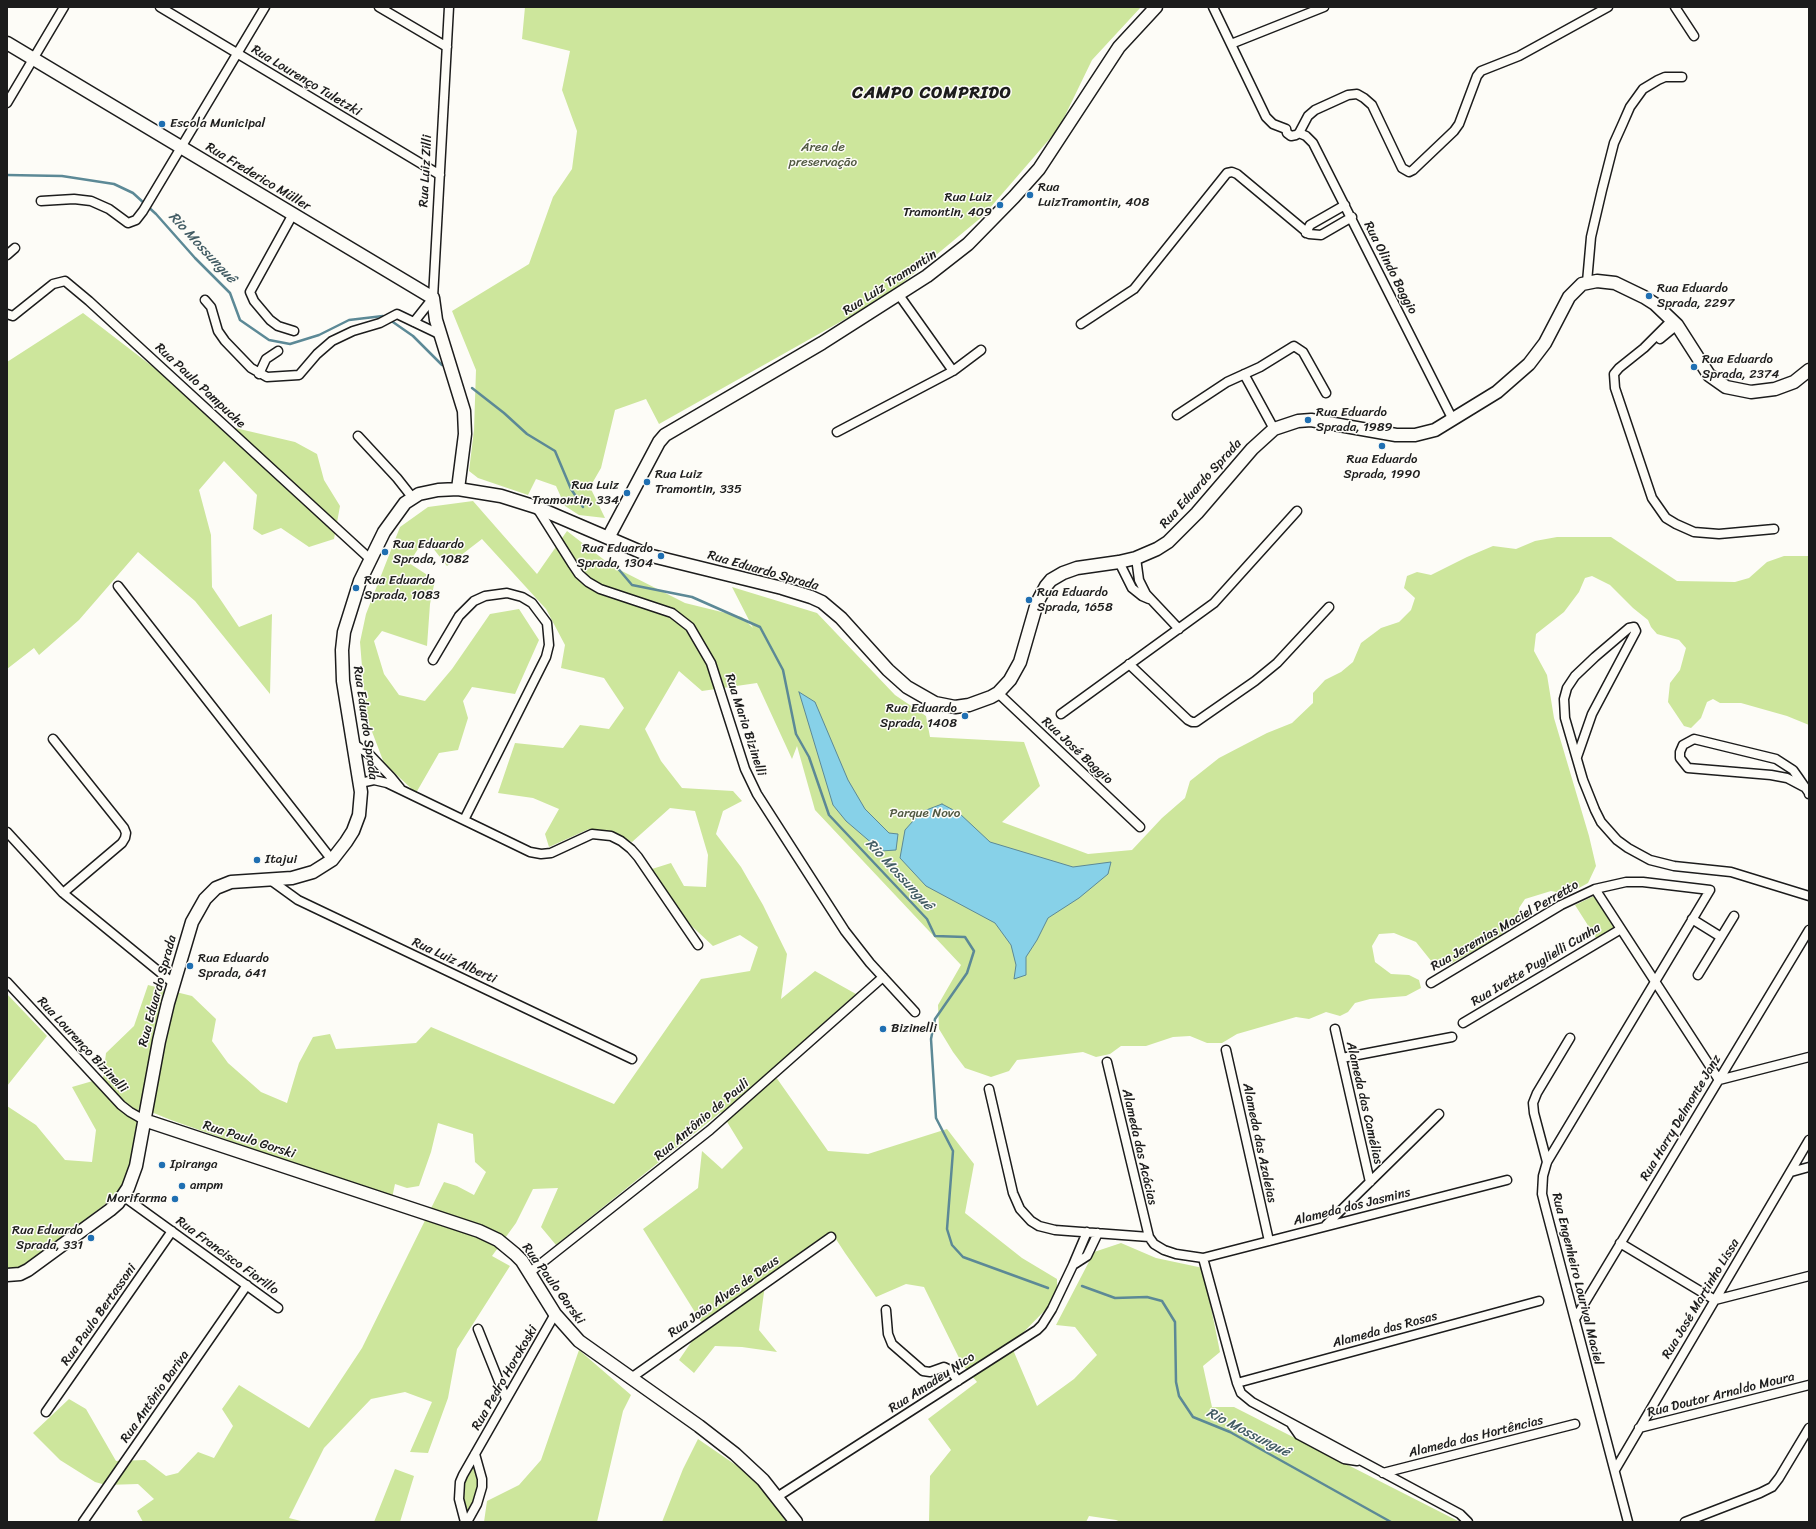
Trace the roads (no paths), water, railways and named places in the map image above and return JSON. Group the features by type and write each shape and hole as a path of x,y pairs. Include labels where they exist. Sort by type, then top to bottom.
{"main road":[{"name":"Rua Luiz Tramontin","path":"608,538 659,442 665,435 815,348 899,295 952,258 972,240 1018,193 1049,155 1118,47 1156,7"},
{"name":"Rua Frederico Müller","path":"7,43 433,298"},
{"path":"1587,282 1606,281 1629,289 1655,304 1675,323 1709,375 1726,387 1739,391 1762,392 1785,386 1808,373"},
{"name":"Rua Eduardo Sprada","path":"7,1275 20,1274 28,1270 110,1210 124,1196 136,1166 158,1041 173,983 192,922 205,899 216,888 226,883 242,880 303,876 322,867 332,860 353,831 359,815 361,801 354,744 343,681 342,650 347,618 370,558 391,521 401,507 412,497 438,490 458,489 501,496 536,507 648,554 789,590 822,602 841,618 897,678 915,693 935,703 955,707 969,705 980,702 998,693 1016,671 1037,603 1046,586 1057,576 1071,570 1136,558 1157,549 1178,533 1252,449 1276,428 1298,421 1311,420 1384,434 1406,436 1426,434 1453,420 1508,383 1529,364 1545,343 1569,297 1578,287 1587,282"},
{"name":"Rua Luiz Zilli","path":"433,298 441,335 461,398 465,417 466,434 458,489"},
{"name":"Rua Paulo Gorski","path":"144,1120 479,1231 498,1240 515,1254 555,1314 568,1330 586,1347 735,1454 762,1480 796,1522"}],"street":[{"path":"7,103 64,7"},
{"name":"Rua Lourenço Tuletzki","path":"160,7 440,175"},
{"path":"41,201 74,199 91,201 109,209 128,223 136,220 150,200 266,7"},
{"path":"379,7 447,47"},
{"name":"Rua Luiz Zilli","path":"433,298 449,7"},
{"path":"1213,7 1270,122 1286,129 1294,127 1299,133 1304,122 1315,110 1348,95 1357,94 1364,98 1372,106 1402,168 1408,172 1413,170 1454,131 1459,124 1477,76 1481,71 1518,56 1608,7"},
{"path":"1231,44 1324,7"},
{"path":"1675,7 1694,36"},
{"path":"1587,282 1590,245 1595,218 1602,209 1604,196 1602,190 1614,143 1636,98 1643,89 1658,80 1673,76 1682,76"},
{"name":"Rua Olindo Baggio","path":"1299,133 1306,136 1313,143 1453,420"},
{"path":"1081,324 1134,289 1227,173 1232,172 1236,174 1306,233 1321,235 1352,218"},
{"path":"1306,233 1310,225 1345,206"},
{"path":"293,214 250,289 254,301 270,320 278,326 294,331"},
{"path":"7,255 16,248"},
{"name":"Rua Paulo Pampuche","path":"7,314 8,316 13,316 53,284 65,280 89,300 370,558"},
{"path":"899,295 953,371"},
{"path":"414,322 433,298"},
{"path":"205,300 211,307 218,331 224,341 241,359 259,374 267,377 299,375 320,351 332,341 353,331 384,321 399,314 441,335"},
{"path":"1675,323 1618,368 1614,374 1614,381 1647,487 1658,508 1666,518 1676,524 1701,534 1719,534 1774,528"},
{"path":"1177,415 1226,382 1260,367 1294,346 1303,352 1326,394"},
{"path":"837,432 953,371 981,350"},
{"path":"259,374 266,359 278,351"},
{"path":"1244,374 1260,401 1259,405 1276,428"},
{"path":"358,436 397,478 412,497"},
{"name":"Rua Maria Bizinelli","path":"536,507 572,565 588,582 600,589 672,613 690,627 711,663 745,768 756,794 845,931 883,977 915,1012"},
{"path":"1061,714 1222,596 1297,511"},
{"path":"1136,558 1139,580 1149,599 1179,629"},
{"path":"1120,562 1132,588 1142,596 1149,599"},
{"path":"118,586 332,860"},
{"path":"433,660 459,616 474,601 485,596 507,593 522,597 532,604 547,623 550,636 550,645 546,657 464,820"},
{"path":"1129,664 1188,720 1196,722 1255,681 1276,663 1329,607"},
{"path":"1577,757 1592,714 1636,631 1634,626 1629,628 1595,656 1575,676 1567,688 1564,699 1565,718 1588,794 1601,822 1617,840 1638,854 1662,863 1674,866 1731,872 1809,896"},
{"name":"Rua José Baggio","path":"998,693 1140,827"},
{"path":"53,739 124,828 126,833 122,843 63,893"},
{"path":"1804,787 1780,776 1688,768 1680,758 1680,752 1683,745 1694,739 1776,759 1789,767 1798,776 1809,794"},
{"path":"354,744 370,754 400,789"},
{"path":"360,784 374,780 387,783 530,852 541,854 551,853 592,834 611,836 631,848 698,945"},
{"path":"7,832 63,893 173,983"},
{"name":"Rua Luiz Alberti","path":"269,879 298,900 632,1059"},
{"name":"Rua Jeremias Maciel Perretto","path":"1431,982 1565,902 1595,889 1626,882 1643,882 1710,890"},
{"path":"1595,889 1719,1080 1809,1057"},
{"name":"Rua Engenheiro Lourival Maciel","path":"1628,1522 1542,1194 1543,1176 1547,1162 1710,890"},
{"path":"1698,975 1734,916"},
{"path":"1692,919 1721,937"},
{"name":"Rua Ivette Puglielli Cunha","path":"1463,1023 1621,929"},
{"name":"Rua Harry Delmonte Janz","path":"1575,1319 1809,930"},
{"name":"Rua Antônio de Pauli","path":"529,1273 710,1130 883,977"},
{"name":"Rua Lourenço Bizinelli","path":"7,982 121,1105 144,1120"},
{"name":"Alameda das Camélias","path":"1335,1029 1370,1182"},
{"path":"1342,1058 1452,1037"},
{"path":"1547,1162 1534,1113 1533,1103 1537,1093 1570,1038"},
{"name":"Alameda das Azaleias","path":"1226,1050 1268,1241"},
{"name":"Alameda das Acácias","path":"1107,1062 1149,1237"},
{"path":"988,1090 1013,1193 1020,1209 1031,1221 1040,1226 1056,1230 1149,1237 1154,1244 1164,1250 1189,1257 1203,1258 1237,1383 1242,1394 1246,1398 1291,1423 1299,1435 1344,1459 1362,1462 1460,1514 1468,1522"},
{"path":"1324,1227 1440,1114"},
{"name":"Rua José Martinho Lissa","path":"1615,1470 1809,1140"},
{"path":"1791,1172 1809,1167"},
{"name":"Alameda dos Jasmins","path":"1203,1258 1507,1180"},
{"name":"Rua Francisco Fiorillo","path":"124,1196 278,1308"},
{"name":"Rua Paulo Bertassoni","path":"46,1412 172,1231"},
{"name":"Rua Amadeu Nico","path":"777,1497 958,1381 1042,1325 1052,1309 1087,1232"},
{"name":"Rua Amadeu Nico","path":"1073,1265 1087,1256 1098,1233"},
{"name":"Rua João Alves de Deus","path":"631,1378 831,1237"},
{"path":"1620,1243 1715,1300 1809,1276"},
{"name":"Rua Antônio Dariva","path":"83,1522 247,1285"},
{"name":"Alameda das Rosas","path":"1237,1383 1539,1301"},
{"path":"886,1310 888,1334 892,1344 923,1371 930,1372 944,1367 950,1370 958,1381"},
{"name":"Rua Pedro Horokoski","path":"466,1522 460,1507 459,1486 462,1475 555,1314"},
{"path":"478,1329 506,1400"},
{"name":"Rua Doutor Arnaldo Moura","path":"1639,1428 1809,1385"},
{"name":"Alameda das Hortências","path":"1383,1473 1574,1424"},
{"path":"1685,1522 1772,1487 1809,1428"},
{"name":"Rua Pedro Horokoski","path":"466,1522 477,1504 482,1487 480,1470 475,1454"}],"water":[{"path":"799,692 815,702 848,780 865,809 889,833 898,834 896,850 881,851 846,821 833,805"},
{"path":"942,804 959,813 990,842 1073,867 1111,862 1108,874 1079,898 1048,918 1037,940 1026,957 1026,975 1014,979 1016,965 1011,945 995,923 926,886 900,858 905,830 921,812"}],"waterway":[{"name":"Rio Mossunguê","path":"7,175 62,176 114,184 133,193 156,214 195,258 230,293 240,320 269,340 290,344 319,335 349,320 383,316 385,318"},
{"name":"Rio Mossunguê","path":"390,320 413,336 442,365"},
{"name":"Rio Mossunguê","path":"472,388 504,413 527,434 555,451 571,489 583,507"},
{"name":"Rio Mossunguê","path":"610,559 632,585 692,597 760,627 783,670 796,734 809,757 829,815 927,919 935,936 965,937 974,951 967,973 935,1019 931,1039 936,1118 953,1151 947,1229 952,1245 963,1257 1048,1288"},
{"name":"Rio Mossunguê","path":"1082,1286 1115,1298 1147,1297 1162,1301 1175,1322 1176,1382 1179,1396 1193,1417 1230,1432 1391,1522"}],"place":[{"name":"Escola Municipal","path":"162,124"},
{"name":"Rua LuizTramontin, 408","path":"1030,195"},
{"name":"Rua Luiz Tramontin, 409","path":"1000,205"},
{"name":"Rua Eduardo Sprada, 2297","path":"1649,296"},
{"name":"Rua Eduardo Sprada, 2374","path":"1694,367"},
{"name":"Rua Eduardo Sprada, 1989","path":"1308,420"},
{"name":"Rua Eduardo Sprada, 1990","path":"1382,446"},
{"name":"Rua Luiz Tramontin, 335","path":"647,482"},
{"name":"Rua Luiz Tramontin, 334","path":"627,493"},
{"name":"Rua Eduardo Sprada, 1082","path":"385,552"},
{"name":"Rua Eduardo Sprada, 1304","path":"661,556"},
{"name":"Rua Eduardo Sprada, 1083","path":"356,588"},
{"name":"Rua Eduardo Sprada, 1658","path":"1029,600"},
{"name":"Rua Eduardo Sprada, 1408","path":"965,716"},
{"name":"Itajui","path":"257,860"},
{"name":"Rua Eduardo Sprada, 641","path":"190,966"},
{"name":"Bizinelli","path":"883,1029"},
{"name":"Ipiranga","path":"162,1165"},
{"name":"ampm","path":"182,1186"},
{"name":"Morifarma","path":"175,1199"},
{"name":"Rua Eduardo Sprada, 331","path":"91,1238"}],"district":[{"name":"CAMPO COMPRIDO","path":"932,94"}],"park label":[{"name":"Área de preservação","path":"823,156"},
{"name":"Parque Novo","path":"925,814"}]}
